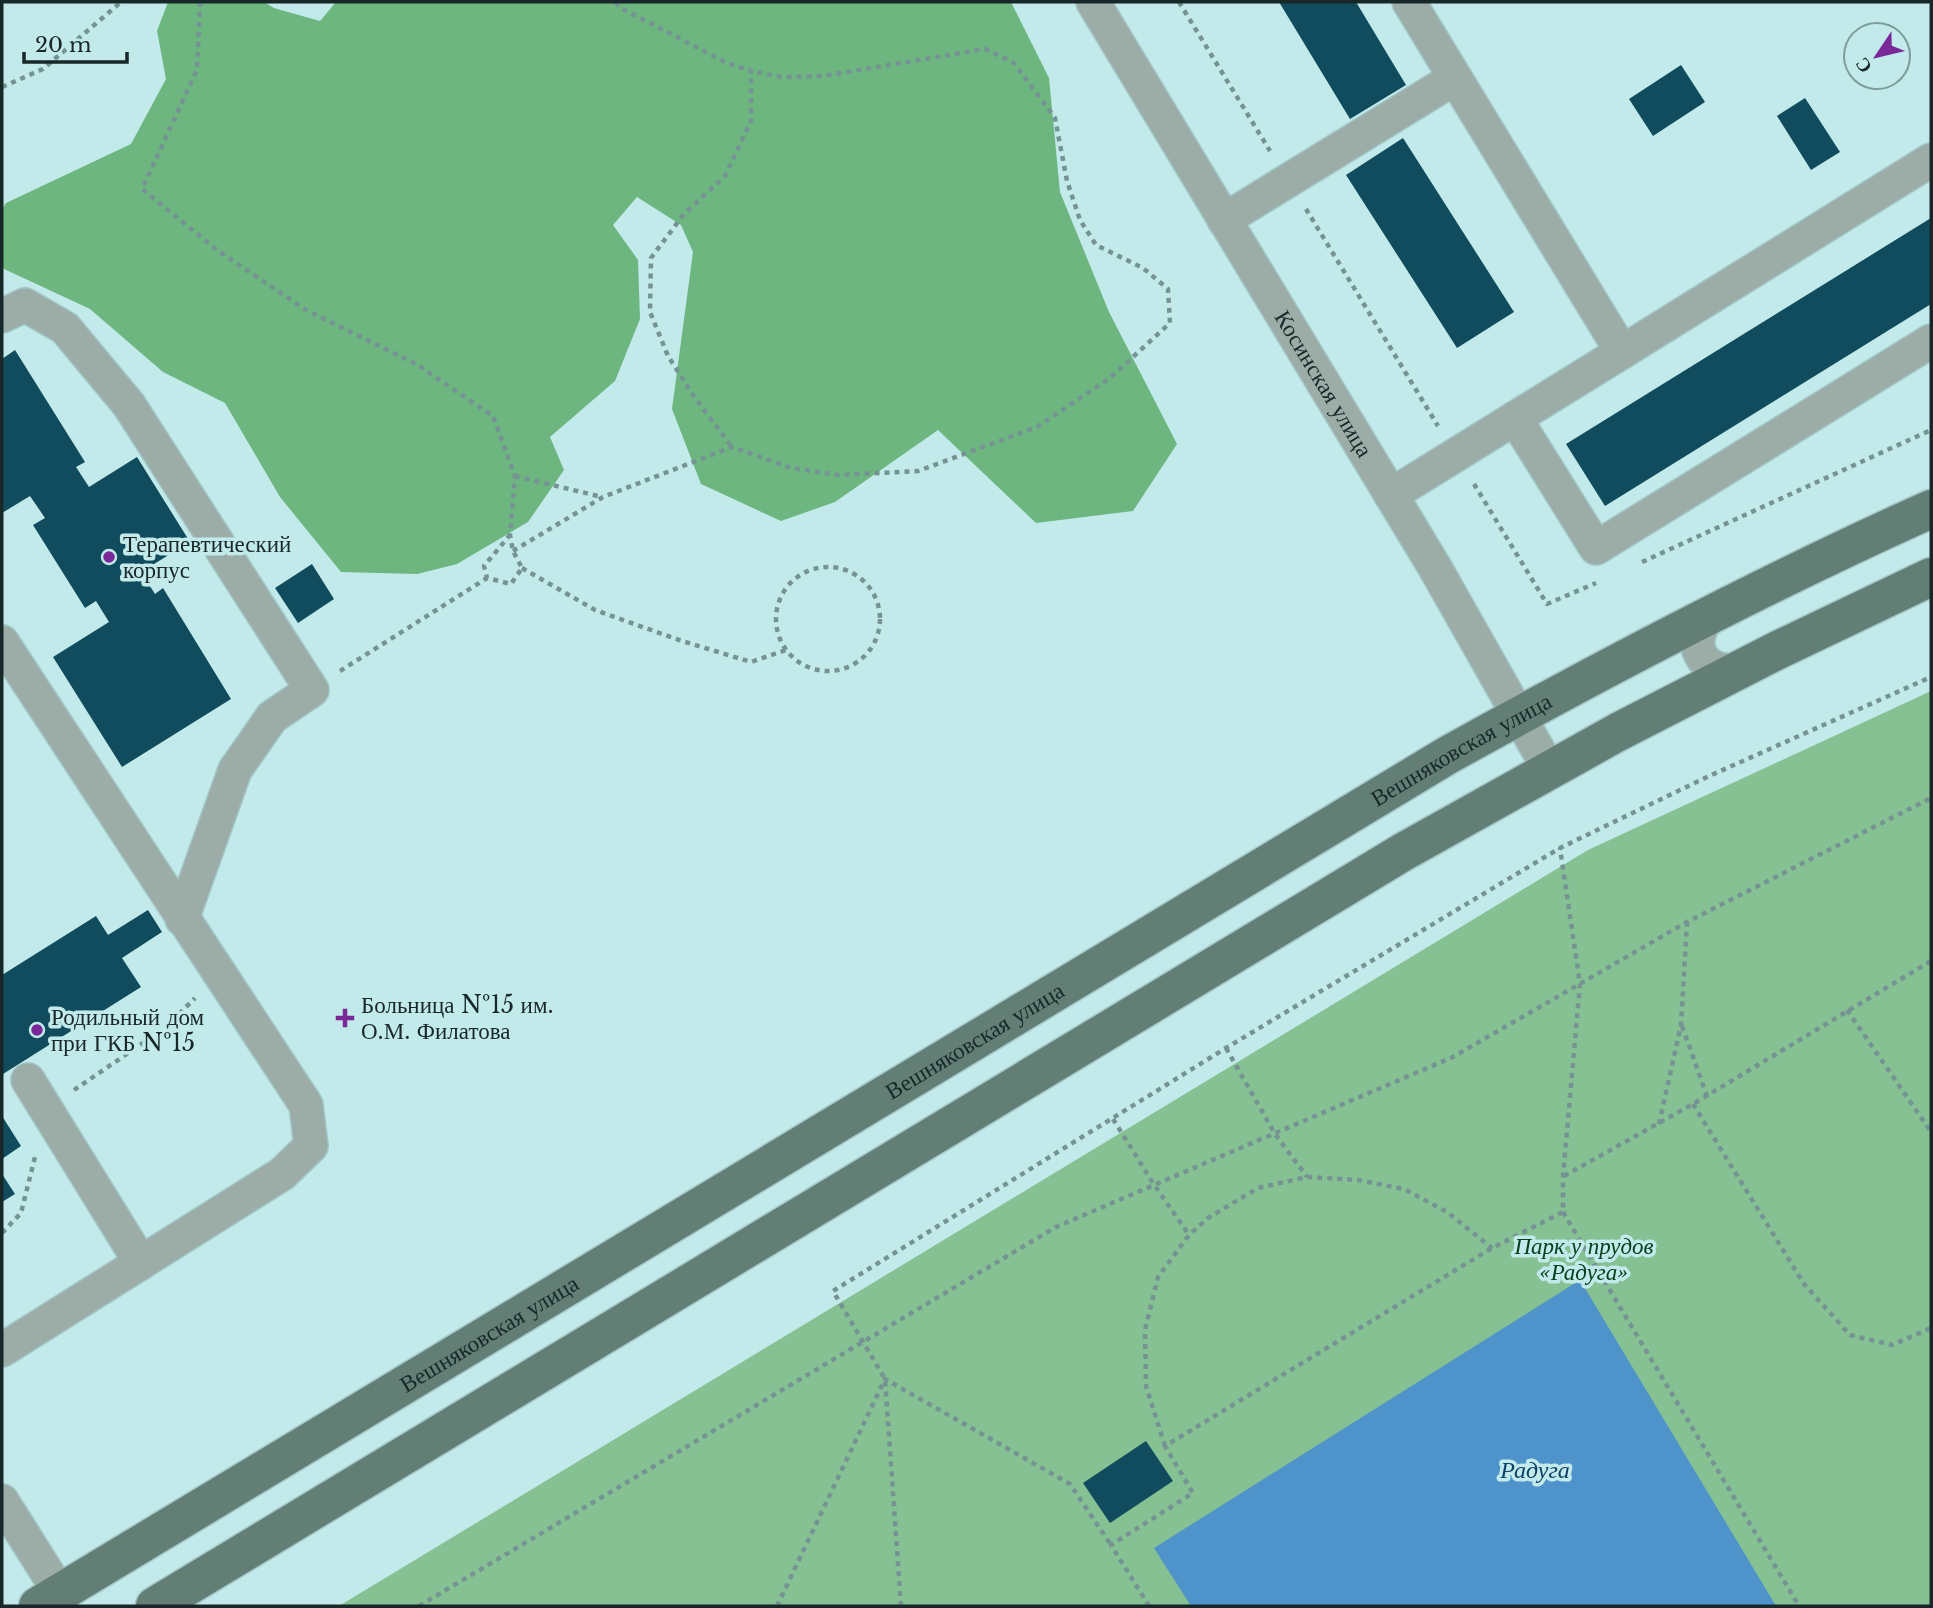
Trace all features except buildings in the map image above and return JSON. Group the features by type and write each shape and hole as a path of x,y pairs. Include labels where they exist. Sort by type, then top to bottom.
{"main road":[{"name":"Вешняковская улица","path":"49,1600 1372,799 1519,715 1714,613 1931,509"},
{"path":"155,1606 1403,852 1549,769 1742,668 1931,577"}],"street":[{"name":"Косинская улица","path":"1093,2 1391,495 1549,769"},
{"path":"1409,2 1622,352"},
{"path":"1224,220 1455,78"},
{"path":"1391,495 1931,160"},
{"path":"2,316 25,305 65,327 129,405 312,690 272,717 235,770 182,919"},
{"path":"1515,418 1596,548 1931,341"},
{"path":"1714,613 1699,631 1697,643 1700,655 1718,670 1730,672 1742,668"},
{"path":"2,642 306,1105 311,1146 282,1174 2,1350"},
{"path":"28,1080 141,1264"},
{"path":"2,1501 49,1600"}],"path":[{"path":"2,87 43,69 121,2"},
{"path":"200,2 197,70 142,189 217,250 306,310 416,364 493,416 515,476 510,535 513,551 522,568 595,610 682,641 751,662 786,650"},
{"path":"616,2 619,7 725,62 751,71 782,76 823,76 985,49 1014,63 1055,118 1067,181 1080,220 1096,245 1143,268 1168,289 1170,323 1110,378 1037,427 918,471 839,475 790,468 732,447 668,356 650,312 651,258 684,214 725,176 751,121 751,71"},
{"path":"513,551 603,497 732,447"},
{"path":"515,476 603,497"},
{"path":"487,578 484,566 510,535"},
{"path":"827,567 848,570 865,582 877,600 881,620 876,641 864,659 845,669 823,672 802,665 786,650 778,633 776,614 781,596 792,580 808,570 827,567"},
{"path":"312,690 487,578 511,584 522,568"},
{"path":"1149,1606 1070,1484 885,1379 833,1291 1226,1048 1560,848 1707,777 1931,677"},
{"path":"419,1606 1056,1227 1453,1057 1687,922 1931,798"},
{"path":"1560,848 1580,984 1563,1176 1563,1212 1800,1606"},
{"path":"1659,1124 1681,1025 1687,922"},
{"path":"1563,1176 1707,1096 1931,961"},
{"path":"2,1233 21,1213 46,1110 165,1028 198,995"},
{"path":"1847,1010 1931,1132"},
{"path":"1681,1025 1707,1096"},
{"path":"1226,1048 1275,1134 1307,1177"},
{"path":"1693,1104 1804,1284 1850,1335 1892,1345 1931,1328"},
{"path":"1112,1119 1189,1235"},
{"path":"1111,1545 1193,1493 1165,1446 1146,1386 1145,1330 1158,1277 1189,1235 1208,1218 1258,1188 1307,1177 1357,1180 1404,1189 1447,1212 1492,1248"},
{"path":"1165,1446 1492,1248 1563,1212"},
{"path":"777,1606 885,1379"},
{"path":"885,1379 901,1606"}],"green space":[{"path":"168,2 264,2 274,8 320,21 336,2 1011,2 1049,78 1060,192 1109,312 1177,444 1133,511 1036,523 938,430 835,502 781,521 701,484 672,409 693,252 681,225 637,197 613,225 638,260 640,319 615,381 550,437 564,470 528,522 457,564 417,574 341,572 280,497 225,403 163,372 90,309 2,268 2,209 6,203 131,144 166,79 157,31"},
{"name":"Парк у прудов «Радуга»","path":"1931,691 1931,1606 339,1606 1588,850"}],"water":[{"name":"Радуга","path":"1580,1280 1776,1606 1191,1606 1154,1548"}],"place":[{"name":"Терапевтический корпус","path":"109,557"},
{"name":"Больница №15 им. О.М. Филатова","path":"345,1018"},
{"name":"Родильный дом при ГКБ №15","path":"37,1030"}]}
